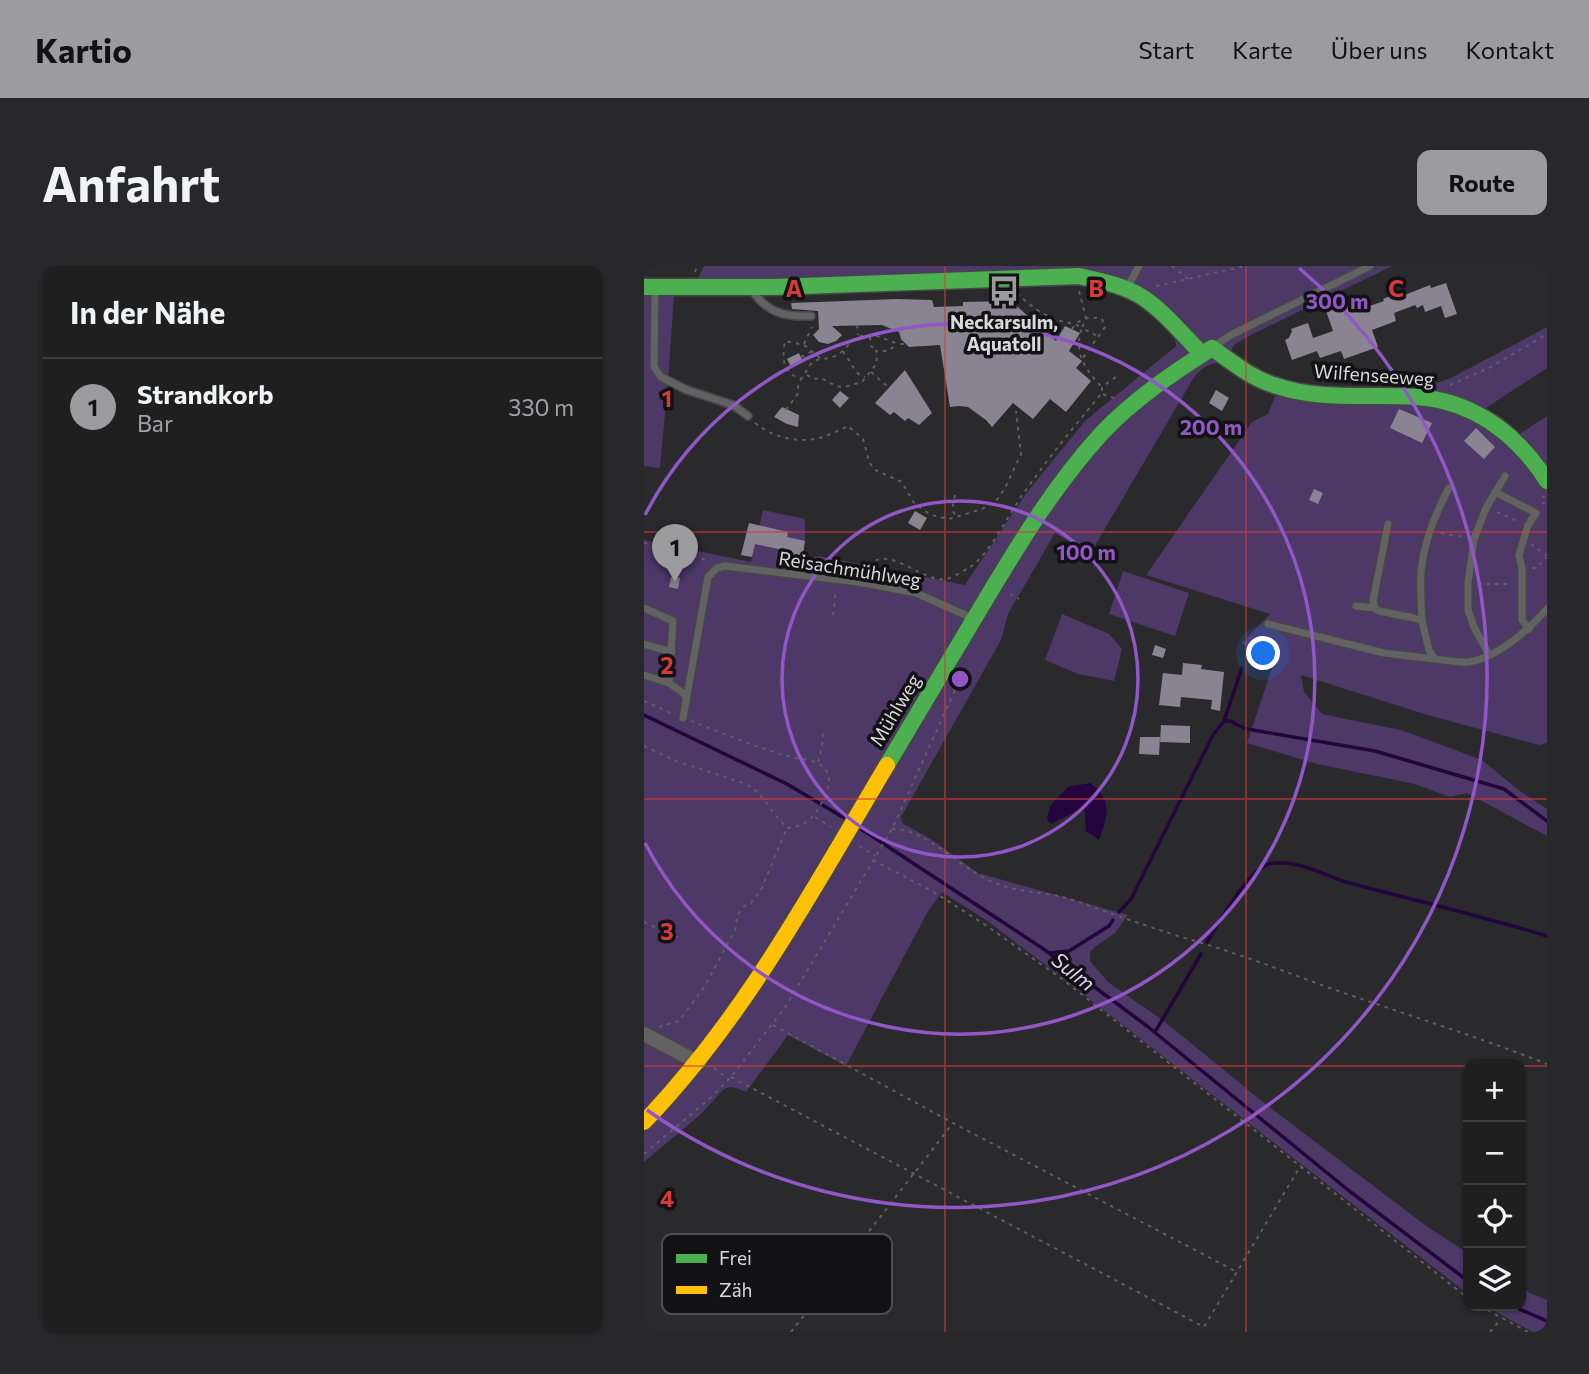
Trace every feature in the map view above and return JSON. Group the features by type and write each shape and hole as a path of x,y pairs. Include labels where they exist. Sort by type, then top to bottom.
{"street":[{"name":"Wilfenseeweg","path":"650,288 835,285 1079,276 1111,283 1134,292 1207,351 1249,375 1283,389 1333,396 1424,398 1440,400 1469,410 1500,427 1519,444 1544,485"},
{"name":"Mühlweg","path":"644,1122 700,1061 770,962 1025,534 1061,483 1091,445 1132,406 1173,373 1207,351"},
{"path":"647,1031 700,1061"}],"lane":[{"path":"1134,292 1139,266"},
{"path":"1207,351 1231,335 1370,266"},
{"path":"750,287 758,299 775,312 793,317 811,316"},
{"path":"650,288 654,367 661,377 687,390 733,405 748,416"},
{"path":"1489,655 1468,610 1468,583 1474,539 1486,508 1505,476"},
{"path":"1435,659 1429,650 1422,621 1421,569 1437,510 1448,488"},
{"path":"1495,492 1536,513 1528,525 1519,555 1522,568 1522,620 1529,629"},
{"path":"1375,608 1373,601 1388,524"},
{"name":"Reisachmühlweg","path":"717,568 725,566 837,579 916,593 974,618"},
{"path":"683,718 708,577 717,568"},
{"path":"1356,606 1375,608 1422,621"},
{"path":"644,608 673,621 669,684"},
{"path":"1268,624 1384,653 1469,662 1512,642 1529,629 1547,609"},
{"path":"644,644 672,652"},
{"path":"644,675 669,684 687,696"}],"path":[{"path":"1172,266 1188,279"},
{"path":"1134,292 1245,266"},
{"path":"858,582 860,575 875,560 884,558 936,579 946,579 981,559 1055,450 1102,393 1102,387 1086,370 1078,345 1086,318 1079,291 1079,276"},
{"path":"1003,278 1029,305 1055,319 1076,323 1099,337"},
{"path":"1072,329 1076,323 1092,316 1102,319 1105,327 1083,359"},
{"path":"804,345 813,325"},
{"path":"857,326 858,337"},
{"path":"1449,386 1489,368 1547,334"},
{"path":"806,374 836,386 844,387 862,382 877,363 876,351 871,346 869,335"},
{"path":"786,410 799,392 798,387 808,366 820,358 832,358 858,337 869,335 905,344"},
{"path":"801,379 787,370 783,355 785,341 804,345 820,358"},
{"path":"876,351 888,351 897,344"},
{"path":"843,351 854,371 866,378"},
{"path":"801,357 812,352"},
{"path":"871,373 889,387"},
{"path":"1102,387 1120,374"},
{"path":"748,416 763,429 789,440 821,438 848,426 863,439 873,469 902,482 914,503 931,516 949,519 982,509 996,501 1005,488 1021,454 1016,411"},
{"path":"1536,513 1546,499 1544,485"},
{"path":"955,495 952,510 956,517"},
{"path":"1486,508 1528,525"},
{"path":"1430,531 1474,539"},
{"path":"644,543 701,558 717,568"},
{"path":"1532,544 1547,557 1536,568"},
{"path":"834,615 837,579"},
{"path":"1468,583 1503,584"},
{"path":"644,1154 708,1100 729,1078 786,1006 892,828 964,670"},
{"path":"644,701 784,755 818,763 826,770 830,780 814,816 799,827 787,828"},
{"path":"818,763 823,731"},
{"path":"644,746 676,761 746,784 759,793 787,828"},
{"path":"814,816 875,856"},
{"path":"647,1031 679,1021 695,1002 734,930 738,914 761,890 787,828"},
{"path":"892,828 908,830 924,838 979,876 1000,885 1066,898 1103,910 1491,1042 1547,1064"},
{"path":"873,860 932,891 1062,979 1463,1294"},
{"path":"644,922 683,940"},
{"path":"772,1024 953,1123 1237,1272"},
{"path":"700,1061 1204,1327"},
{"path":"867,1234 953,1123"},
{"path":"1200,1332 1301,1166"},
{"path":"1489,1311 1528,1332"},
{"path":"791,1332 805,1314"},
{"path":"1490,1332 1501,1318"}],"shaded area":[{"path":"704,266 1392,266 1234,345 1231,351 1234,357 1286,385 1420,389 1451,378 1547,327 1547,368 1481,411 1518,435 1547,416 1547,743 1539,745 1431,716 1301,675 1304,692 1322,714 1401,730 1482,760 1547,809 1547,836 1467,793 1450,797 1415,784 1317,764 1247,743 1273,665 1249,657 1249,650 1242,643 1270,614 1146,575 1252,422 1268,414 1276,394 1217,363 1203,368 1193,379 1090,554 1055,533 1008,614 1001,640 901,817 902,823 931,839 978,873 1128,915 1115,933 1090,952 1090,961 1108,982 1165,1022 1268,1106 1429,1228 1463,1250 1463,1290 1060,976 986,920 942,892 928,911 846,1066 788,1035 746,1092 732,1087 724,1089 701,1114 644,1162 644,540 751,562 763,510 805,519 802,559 820,556 965,585 1025,495 1085,421 1176,346 1175,335 1133,299 1112,290 1079,286 674,295 660,468 644,466 644,278 698,278"},
{"path":"1123,571 1189,593 1175,636 1109,614"},
{"path":"1062,614 1109,634 1122,649 1114,681 1078,674 1045,660"},
{"path":"1090,783 1102,795 1107,808 1099,840 1086,831 1085,812 1082,808 1051,824 1047,819 1050,806 1068,787"},
{"path":"1526,1290 1547,1300 1547,1332 1533,1332 1494,1311 1526,1311"}],"building":[{"path":"1446,283 1457,314 1445,318 1441,306 1425,312 1423,305 1417,308 1415,305 1394,313 1396,321 1372,330 1378,347 1344,359 1341,351 1320,358 1317,351 1292,360 1285,340 1289,338 1291,329 1308,323 1313,338 1333,331 1325,308 1359,296 1364,308 1395,294 1397,298 1430,285 1431,288"},
{"path":"932,300 934,307 963,306 963,302 1011,301 1056,341 1065,326 1080,333 1069,351 1082,361 1076,368 1091,381 1066,412 1050,399 1033,419 1013,403 992,427 968,407 950,407 940,345 909,347 901,339 899,332 882,325 832,326 842,335 828,344 819,342 813,335 819,329 818,311 792,309 791,303"},
{"path":"799,353 803,362 791,367 787,359"},
{"path":"905,370 932,413 919,425 908,418 905,421 894,412 890,415 875,403"},
{"path":"1216,390 1229,398 1222,411 1209,403"},
{"path":"840,391 849,398 840,408 832,400"},
{"path":"782,407 799,415 798,427 774,417"},
{"path":"1399,409 1432,423 1422,443 1390,428"},
{"path":"1476,428 1495,447 1484,459 1464,441"},
{"path":"1314,489 1323,493 1318,504 1309,500"},
{"path":"915,511 927,518 920,530 908,523"},
{"path":"749,523 788,532 787,537 805,541 802,560 782,555 783,550 755,544 752,557 741,555"},
{"path":"671,577 680,578 678,589 669,587"},
{"path":"1155,645 1166,649 1163,658 1152,655"},
{"path":"1183,663 1202,665 1201,669 1224,672 1220,711 1211,709 1212,700 1181,697 1180,707 1159,705 1163,673 1182,675"},
{"path":"1161,725 1190,726 1190,743 1160,742"},
{"path":"1140,737 1160,737 1159,755 1139,754"}],"waterway":[{"path":"1119,912 1131,899 1213,735 1224,721 1242,668"},
{"name":"Sulm","path":"644,715 787,784 846,819"},
{"path":"1224,721 1231,721 1247,729 1375,751 1504,789 1547,821"},
{"name":"Sulm","path":"858,827 1042,948 1147,1026 1348,1190 1463,1277"},
{"path":"1207,942 1243,886 1261,868 1278,863 1298,865 1346,882 1547,936"},
{"path":"1049,953 1069,951 1109,926 1113,920"},
{"path":"1155,1032 1201,954"},
{"name":"Sulm","path":"1524,1311 1547,1321"}],"traffic: fast":[{"path":"644,287 774,287 1079,276 1119,286 1142,297 1166,316 1202,354"},
{"path":"887,765 1010,559 1069,473 1102,433 1127,409 1212,348 1251,375 1288,389 1310,394 1424,398 1459,406 1503,431 1527,454 1547,481"}],"traffic: slow":[{"path":"644,1122 680,1082 746,996 776,951 887,765"}],"place":[{"name":"Neckarsulm, Aquatoll","path":"1004,291"},
{"name":"Strandkorb","path":"675,582"}]}
